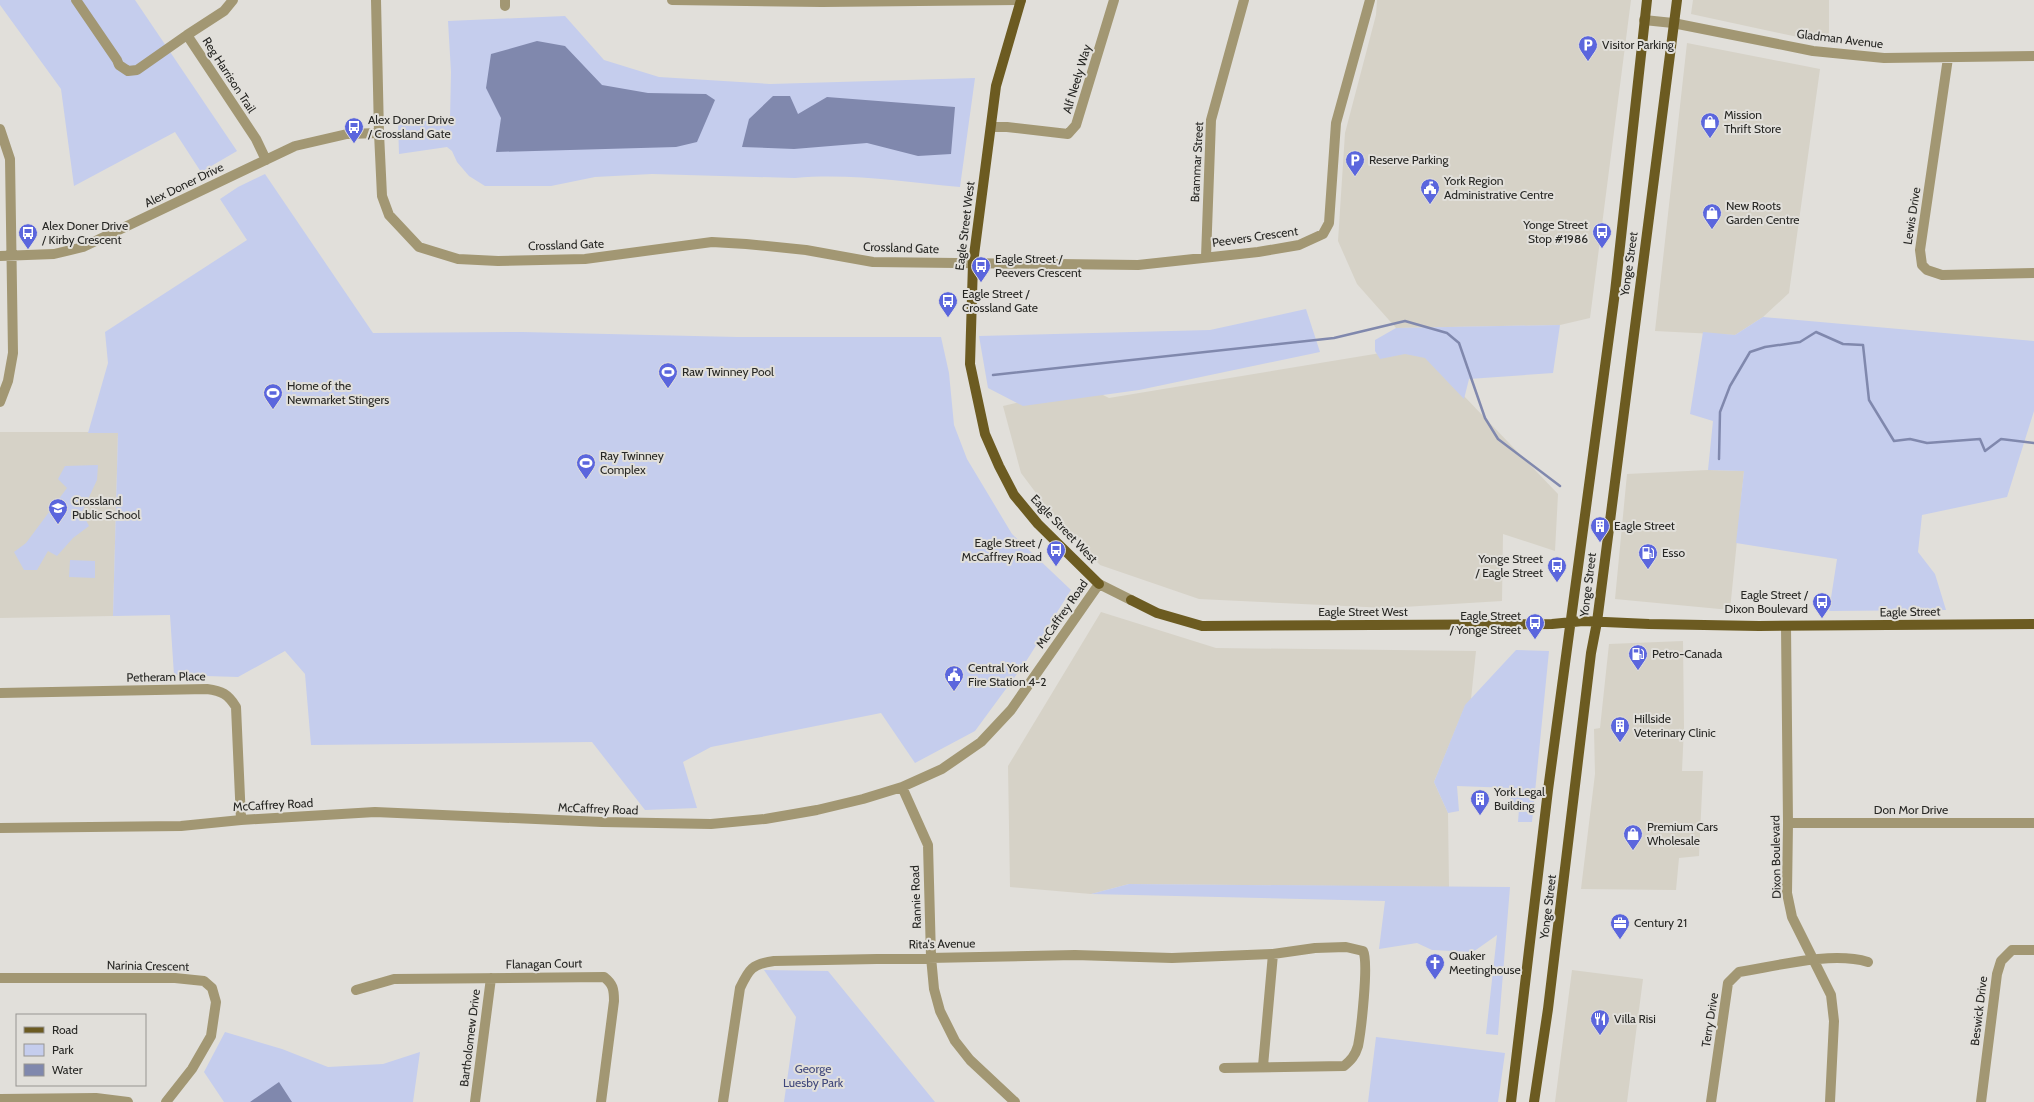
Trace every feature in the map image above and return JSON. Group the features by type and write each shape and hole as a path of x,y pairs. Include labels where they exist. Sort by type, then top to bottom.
{"main road":[{"name":"Eagle Street West","path":"1021,0 996,86 973,263 970,364 984,434 1014,495 1038,524 1099,584"},
{"name":"Yonge Street","path":"1511,1102 1548,790 1615,292 1647,0"},
{"name":"Yonge Street","path":"1534,1102 1548,1010 1591,653 1597,622 1677,0"},
{"name":"Eagle Street West","path":"1131,600 1157,614 1202,626 1512,624 1571,622"},
{"name":"Eagle Street","path":"1571,622 1786,626 2034,624"}],"street":[{"path":"76,0 119,65 128,71 137,70 187,35"},
{"name":"Reg Harrison Trail","path":"233,0 224,11 187,35 256,138 266,160"},
{"name":"Crossland Gate","path":"376,0 382,196 389,215 419,247 458,259 498,261 585,259 712,242 806,250 873,262 973,263"},
{"path":"672,0 814,2 1021,0"},
{"name":"Alf Neely Way","path":"991,127 1007,127 1068,134 1076,125 1114,0"},
{"name":"Brammar Street","path":"1206,257 1211,120 1244,0"},
{"name":"Peevers Crescent","path":"973,263 1138,265 1258,252 1299,245 1323,234 1329,223 1336,123 1370,0"},
{"name":"Gladman Avenue","path":"1644,20 1673,23 1813,51 1884,58 2034,56"},
{"name":"Lewis Drive","path":"1948,58 1920,250 1922,265 1926,270 1942,275 2034,273"},
{"path":"0,129 10,159 13,354 8,381 0,402"},
{"name":"Alex Doner Drive","path":"0,256 54,254 83,247 302,144 347,134 379,132"},
{"name":"Eagle Street West","path":"1099,584 1131,600"},
{"name":"McCaffrey Road","path":"0,828 182,826 241,820 375,812 602,822 711,824 764,819 816,810 863,799 902,787 942,769 981,742 1011,710 1099,584"},
{"name":"Dixon Boulevard","path":"1786,626 1788,823 1787,893 1792,917 1831,995 1834,1021 1830,1102"},
{"name":"Petheram Place","path":"0,692 207,689 221,691 230,698 236,707 241,820"},
{"name":"Rannie Road","path":"902,787 915,813 928,845 931,957 934,989 940,1011 955,1041 970,1060 1015,1102"},
{"name":"Don Mor Drive","path":"1788,823 2034,822"},
{"name":"Rita's Avenue","path":"723,1102 740,988 748,972 759,963 774,960 1075,955 1172,958 1273,954 1315,948 1346,948 1363,951 1366,965 1358,1046 1352,1059 1344,1066 1263,1066"},
{"name":"Beswick Drive","path":"1981,1102 1997,974 2001,961 2012,950 2034,950"},
{"path":"1224,1068 1263,1066 1273,954"},
{"name":"Terry Drive","path":"1711,1102 1728,983 1739,972 1835,957 1868,962"},
{"name":"Flanagan Court","path":"356,990 394,979 604,977 611,982 614,989 614,1001 601,1102"},
{"name":"Narinia Crescent","path":"0,978 175,978 204,981 212,988 216,1002 211,1036 206,1048 192,1069 166,1102"},
{"name":"Bartholomew Drive","path":"475,1102 491,978"},
{"path":"0,1099 96,1098 128,1102"}],"shaded area":[{"path":"1377,0 1631,0 1590,318 1560,325 1396,328 1357,284 1338,241 1345,133 1376,15"},
{"path":"1693,0 1829,0 1829,41 1793,36 1691,14"},
{"path":"1687,43 1820,69 1789,293 1763,317 1735,335 1655,331"},
{"path":"1417,347 1558,494 1555,551 1503,534 1502,601 1387,608 1199,599 1100,565 1057,521 1021,473 1003,406 1087,387 1109,398"},
{"name":"Crossland Public School","path":"0,432 118,432 113,616 0,618"},
{"path":"1708,470 1744,471 1730,610 1615,599 1627,474"},
{"path":"1101,612 1216,648 1476,651 1471,699 1465,706 1434,782 1448,813 1449,887 1129,884 1091,894 1010,887 1008,766"},
{"path":"1683,641 1684,727 1682,771 1703,771 1699,856 1679,858 1676,890 1581,889 1595,774 1594,729 1600,728 1609,644"},
{"path":"1572,970 1643,979 1627,1102 1555,1102"}],"green space":[{"path":"0,0 135,0 237,151 201,172 175,132 74,186 61,89 0,5"},
{"path":"565,16 604,60 659,77 770,84 975,78 960,187 857,177 795,178 652,174 595,177 551,186 485,186 469,176 457,162 452,151 447,147 399,154 398,122 450,120 451,72 448,21"},
{"path":"265,174 373,333 522,332 737,337 941,337 949,373 954,425 967,459 1012,534 1071,590 1025,663 975,731 915,763 881,713 711,747 683,762 697,808 645,810 592,742 311,745 305,674 285,651 238,677 174,675 170,615 113,616 118,433 88,433 108,363 105,332 247,240 220,199 238,187"},
{"path":"1306,309 1320,352 1139,390 1023,406 988,388 979,336 1210,330"},
{"path":"1763,317 2034,341 2034,411 2007,497 1922,515 1918,552 1935,574 1946,610 1829,611 1837,559 1736,543 1744,471 1708,470 1713,421 1690,414 1703,332 1735,335"},
{"path":"1560,325 1553,373 1469,379 1464,399 1425,358 1405,354 1380,359 1375,351 1375,340 1396,328"},
{"path":"98,465 97,480 82,512 89,526 73,538 57,556 48,551 37,570 24,570 14,552 26,543 67,488 58,479 65,466"},
{"path":"70,560 95,561 95,578 69,577"},
{"path":"1516,650 1549,651 1532,822 1518,822 1519,809 1510,803 1511,788 1457,786 1459,811 1448,813 1434,782 1465,705"},
{"path":"1129,884 1510,887 1498,1035 1486,1034 1497,935 1473,952 1432,950 1417,943 1379,949 1385,901 1091,894"},
{"name":"George Luesby Park","path":"764,970 828,971 935,1102 784,1102 796,1017"},
{"path":"225,1032 282,1049 328,1067 383,1064 420,1052 413,1102 224,1102 204,1072"},
{"path":"1376,1037 1505,1053 1498,1102 1368,1102"}],"water":[{"path":"537,41 565,46 602,85 648,93 706,94 715,100 697,142 676,147 496,152 501,118 486,88 491,54"},
{"path":"773,96 790,96 798,114 827,97 955,107 951,154 918,156 867,143 794,149 742,147 749,119"},
{"path":"279,1082 292,1102 250,1102"}],"waterway":[{"path":"993,375 1334,338 1405,321 1447,333 1459,343 1485,418 1498,439 1560,486"},
{"path":"1719,459 1720,412 1730,386 1750,352 1765,347 1800,342 1816,332 1843,344 1863,345 1869,400 1894,441 1910,439 1927,443 1980,439 1985,451 2001,439 2034,443"}],"place":[{"name":"Visitor Parking","path":"1588,62"},
{"name":"Mission Thrift Store","path":"1710,139"},
{"name":"Alex Doner Drive / Crossland Gate","path":"354,144"},
{"name":"Reserve Parking","path":"1355,177"},
{"name":"York Region Administrative Centre","path":"1430,205"},
{"name":"New Roots Garden Centre","path":"1712,230"},
{"name":"Yonge Street Stop #1986","path":"1602,249"},
{"name":"Alex Doner Drive / Kirby Crescent","path":"28,250"},
{"name":"Eagle Street / Peevers Crescent","path":"981,283"},
{"name":"Eagle Street / Crossland Gate","path":"948,318"},
{"name":"Raw Twinney Pool","path":"668,389"},
{"name":"Home of the Newmarket Stingers","path":"273,410"},
{"name":"Ray Twinney Complex","path":"586,480"},
{"name":"Crossland Public School","path":"58,525"},
{"name":"Eagle Street","path":"1600,543"},
{"name":"Eagle Street / McCaffrey Road","path":"1056,567"},
{"name":"Esso","path":"1648,570"},
{"name":"Yonge Street / Eagle Street","path":"1557,583"},
{"name":"Eagle Street / Dixon Boulevard","path":"1822,619"},
{"name":"Eagle Street / Yonge Street","path":"1535,640"},
{"name":"Petro-Canada","path":"1638,671"},
{"name":"Central York Fire Station 4-2","path":"954,692"},
{"name":"Hillside Veterinary Clinic","path":"1620,743"},
{"name":"York Legal Building","path":"1480,816"},
{"name":"Premium Cars Wholesale","path":"1633,851"},
{"name":"Century 21","path":"1620,940"},
{"name":"Quaker Meetinghouse","path":"1435,980"},
{"name":"Villa Risi","path":"1600,1036"}]}
